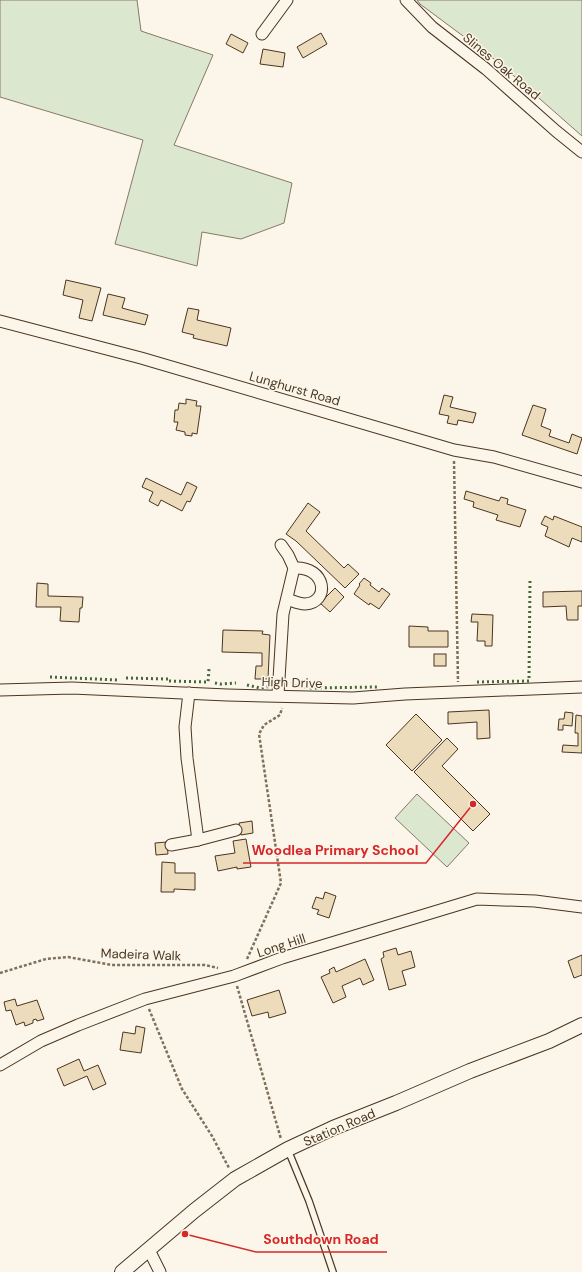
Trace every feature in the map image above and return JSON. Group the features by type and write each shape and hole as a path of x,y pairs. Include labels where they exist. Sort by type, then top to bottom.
{"street":[{"path":"262,34 287,0"},
{"name":"Slines Oak Road","path":"406,0 432,26 486,69 582,152"},
{"name":"Lunghurst Road","path":"0,320 148,360 454,450 494,457 582,482"},
{"path":"281,545 294,568 283,614 282,696"},
{"path":"287,599 304,604 311,603 316,600 321,592 322,586 317,575 302,568 294,568"},
{"name":"High Drive","path":"0,690 72,688 353,698 405,694 582,687"},
{"path":"190,693 184,727 198,840"},
{"path":"171,845 236,830"},
{"name":"Long Hill","path":"0,1065 47,1038 145,999 237,975 282,958 477,900 535,901 582,907"},
{"name":"Station Road","path":"122,1272 194,1211 235,1179 286,1150 333,1128 470,1071 549,1041 582,1025"},
{"path":"149,1250 160,1272"}],"lane":[{"path":"286,1150 309,1201 333,1272"}],"path":[{"path":"454,450 459,692"},
{"path":"282,696 280,715 264,725 259,734 281,883 237,975 286,1150"},
{"name":"Madeira Walk","path":"0,973 46,959 68,957 112,965 206,965 237,975"},
{"path":"145,999 182,1089 212,1136 235,1179"}],"green space":[{"path":"0,0 137,0 141,31 213,55 174,145 292,183 284,223 241,239 202,232 197,266 115,244 143,140 0,97"},
{"path":"417,0 582,0 582,136 498,62 420,4"},
{"path":"417,794 469,843 447,867 395,818"}],"building":[{"path":"321,33 327,44 303,58 297,47"},
{"path":"231,34 248,43 243,53 226,44"},
{"path":"263,49 285,53 283,67 260,64"},
{"path":"66,280 101,288 92,321 79,318 83,300 63,295"},
{"path":"108,294 125,298 122,308 148,315 145,325 103,315"},
{"path":"188,308 199,310 197,320 231,328 227,346 193,338 194,335 182,332"},
{"path":"444,395 453,397 450,407 476,413 473,423 458,420 457,425 447,423 449,416 439,414"},
{"path":"186,399 197,401 196,406 201,406 197,434 192,433 192,436 185,435 185,432 176,430 178,422 174,422 175,410 178,410 179,403 186,404"},
{"path":"533,405 546,409 541,426 551,430 549,436 569,443 572,434 582,438 577,454 522,435"},
{"path":"146,478 181,495 187,482 197,487 190,502 187,501 182,511 161,500 158,506 149,501 153,492 142,487"},
{"path":"466,491 499,501 501,497 508,499 507,504 526,510 520,527 496,520 498,515 473,507 474,502 464,499"},
{"path":"308,503 320,512 306,531 344,568 348,564 359,574 345,588 296,541 286,534"},
{"path":"545,516 553,520 554,516 582,527 582,542 572,538 569,547 545,536 548,527 541,524"},
{"path":"364,578 379,592 382,588 390,594 379,609 370,603 369,605 354,594"},
{"path":"37,583 48,584 48,596 83,597 82,608 80,608 79,622 60,621 61,607 36,607"},
{"path":"335,588 344,597 330,612 320,603"},
{"path":"582,591 582,606 578,606 578,620 567,620 566,606 543,607 543,592"},
{"path":"472,614 493,615 492,646 485,646 485,641 477,641 478,622 471,622"},
{"path":"409,626 428,627 428,631 448,631 448,647 409,647"},
{"path":"223,630 263,631 262,634 270,635 268,679 255,679 256,666 262,666 262,653 222,652"},
{"path":"434,654 446,654 446,666 434,666"},
{"path":"489,710 490,738 477,739 477,722 448,724 448,712"},
{"path":"565,712 573,713 572,726 563,725 563,730 558,730 559,719 564,719"},
{"path":"416,714 442,740 412,771 386,745"},
{"path":"576,715 582,716 582,753 562,752 563,745 578,746 578,733 575,733"},
{"path":"447,738 458,749 442,766 490,814 473,831 414,772"},
{"path":"252,821 253,833 241,835 239,823"},
{"path":"246,839 251,867 237,869 237,867 218,871 215,856 235,853 233,841"},
{"path":"167,842 168,854 156,855 155,843"},
{"path":"162,862 175,863 175,873 195,873 195,890 174,889 174,892 161,892"},
{"path":"325,892 336,896 329,918 317,914 319,910 312,908 316,897 323,899"},
{"path":"396,948 398,955 411,951 415,967 402,971 406,985 389,990 381,959 384,957 383,952"},
{"path":"582,955 582,975 574,978 568,961"},
{"path":"365,959 374,980 363,985 360,978 342,986 346,997 333,1003 321,977 330,973 329,970 334,967 336,972"},
{"path":"279,990 286,1013 269,1018 268,1012 252,1016 247,1000"},
{"path":"15,999 17,1006 37,1000 44,1019 37,1021 36,1019 33,1020 33,1023 25,1026 24,1022 16,1025 11,1010 6,1011 4,1002"},
{"path":"136,1026 145,1028 141,1053 120,1050 123,1032 135,1034"},
{"path":"79,1059 84,1071 98,1065 106,1084 93,1090 87,1076 64,1086 57,1069"}],"hedge":[{"path":"477,682 529,681 530,580"},
{"path":"126,678 208,682 209,669"},
{"path":"50,677 118,680"},
{"path":"215,683 236,683"},
{"path":"247,685 260,688 272,686"},
{"path":"295,686 311,688 378,687"}],"place":[{"name":"Woodlea Primary School","path":"473,804"},
{"name":"Southdown Road","path":"185,1234"}]}
